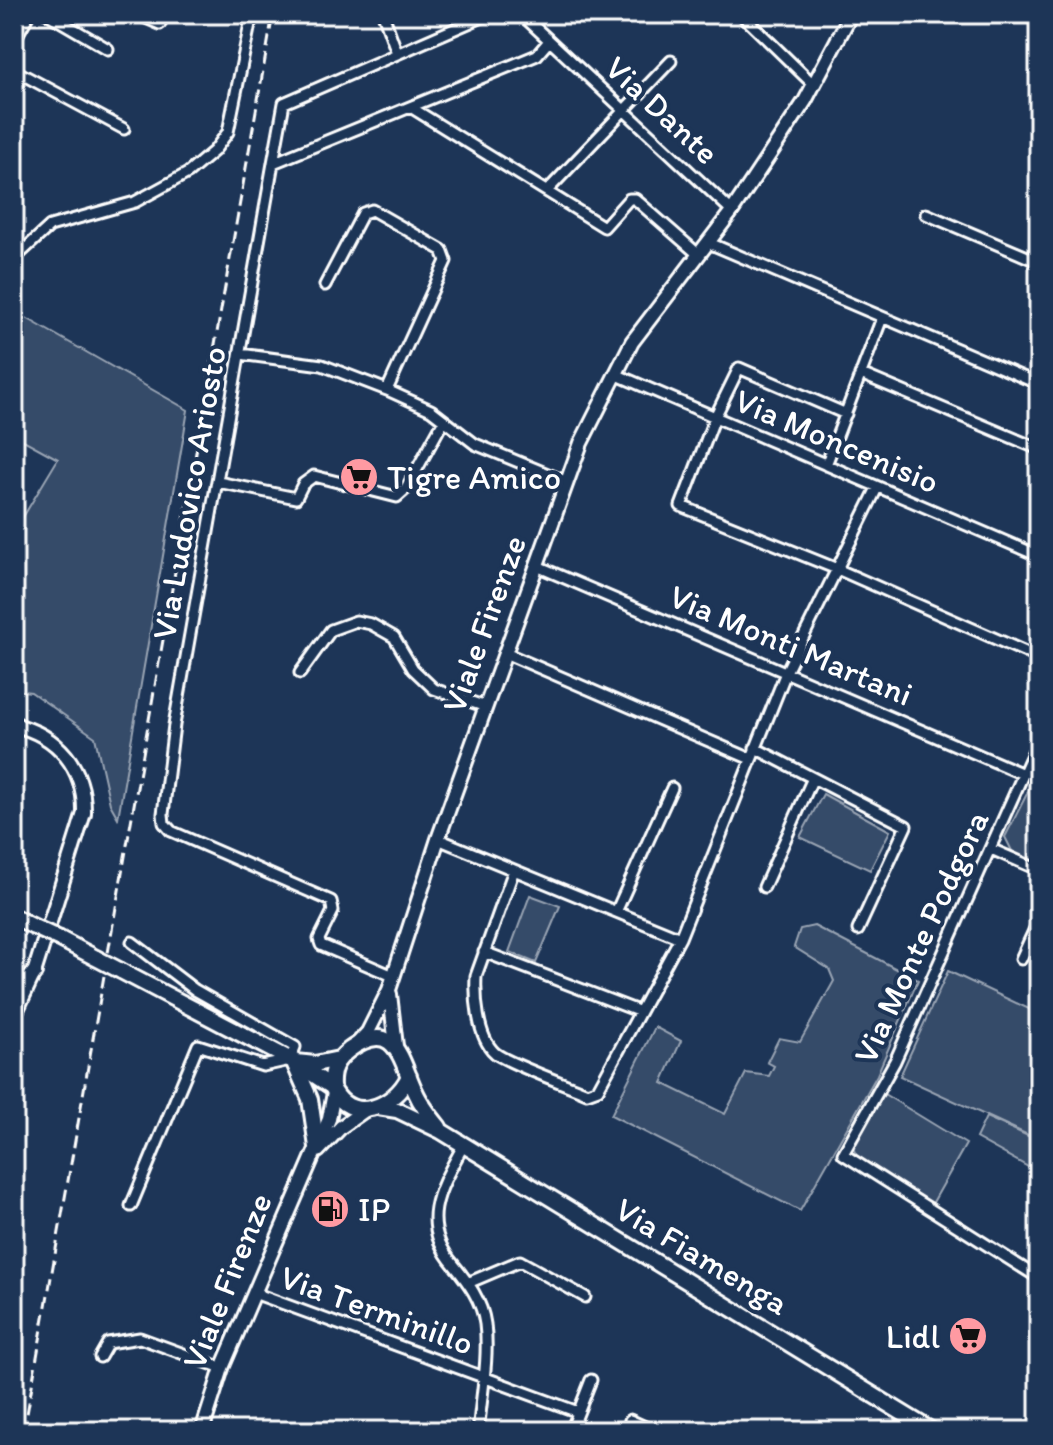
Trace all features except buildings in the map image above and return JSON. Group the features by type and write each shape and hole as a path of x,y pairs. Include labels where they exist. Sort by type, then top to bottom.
{"main road":[{"name":"Viale Firenze","path":"202,1431 222,1368 329,1119 333,1090 331,1074 339,1059 368,1032 389,990 438,839 581,443 632,342 732,211 814,85 851,14"},
{"path":"14,1016 34,973 84,813 84,798 76,770 59,747 47,737 15,726"},
{"path":"14,917 291,1061 333,1090 348,1106 372,1108"},
{"path":"14,998 34,973"},
{"name":"Viale Firenze","path":"315,1152 341,1127 399,1094 409,1076 396,1046 389,990"},
{"path":"356,1046 377,1040 396,1046"},
{"path":"291,1061 315,1064 339,1059"},
{"path":"291,1061 310,1099 315,1152"},
{"name":"Via Fiamenga","path":"409,1076 422,1106 441,1131"},
{"name":"Via Fiamenga","path":"372,1108 404,1113 441,1131 932,1431"}],"street":[{"path":"14,41 29,14"},
{"path":"48,14 108,49"},
{"path":"137,14 160,24"},
{"path":"14,259 50,226 135,202 163,188 214,151 228,132 252,14"},
{"path":"383,14 397,53 489,14"},
{"name":"Via Dante","path":"521,14 732,211"},
{"path":"741,14 814,85"},
{"path":"273,163 537,55 549,41"},
{"name":"Via Ludovico Ariosto","path":"393,976 326,949 319,939 333,911 331,901 171,831 164,823 174,725 284,103 397,53"},
{"path":"547,191 671,61"},
{"path":"14,70 124,129"},
{"path":"412,108 604,227 629,199 635,199 699,255"},
{"path":"325,285 363,213 372,210 442,250 446,261 387,390"},
{"path":"926,214 1039,262"},
{"path":"709,243 1039,384"},
{"path":"826,465 882,318"},
{"path":"240,354 322,365 387,390 444,420 475,444 567,482"},
{"path":"846,414 739,368 715,417 681,506 837,569 1039,658"},
{"name":"Via Moncenisio","path":"615,374 1039,556"},
{"path":"861,374 1039,449"},
{"path":"218,482 296,498 303,484 314,476 397,497 406,489 444,420"},
{"path":"514,870 484,952 475,993 485,1035 495,1053 587,1093 598,1089 680,938 787,670 877,488"},
{"name":"Via Monti Martani","path":"537,566 787,670 1023,774"},
{"path":"300,673 331,630 356,621 371,624 394,637 413,669 434,689 486,707"},
{"path":"505,653 751,759"},
{"name":"Via Monte Podgora","path":"1039,739 895,1061 843,1154 1039,1278"},
{"path":"755,748 906,826 858,930"},
{"path":"764,887 812,780"},
{"path":"616,912 672,788"},
{"path":"438,839 680,938"},
{"path":"991,849 1039,870"},
{"path":"1021,959 1039,920"},
{"path":"131,1206 198,1045 263,1066 291,1061 295,1047 195,990 132,942"},
{"path":"484,952 638,1011"},
{"name":"Via Terminillo","path":"463,1146 436,1203 432,1223 440,1246 470,1282 485,1324 479,1424"},
{"path":"470,1282 520,1261 585,1297"},
{"name":"Via Terminillo","path":"254,1293 483,1376"},
{"path":"100,1357 108,1343 140,1338 222,1368"},
{"path":"483,1376 578,1412"},
{"path":"571,1431 591,1380"},
{"path":"630,1420 654,1431"}],"shaded area":[{"path":"14,311 188,410 118,818 110,804 95,737 31,692 14,690 14,532 58,459 14,435"},
{"path":"1036,776 1039,777 1039,865 1013,853 1005,837"},
{"path":"823,794 890,831 870,870 800,837"},
{"path":"530,895 560,906 536,963 509,952"},
{"path":"814,926 918,980 877,1075 800,1211 611,1115 655,1027 681,1041 662,1083 725,1114 746,1073 769,1076 774,1066 767,1062 779,1038 800,1042 834,981 829,969 794,947 800,929"},
{"path":"948,971 1031,1010 1039,996 1039,1140 900,1076"},
{"path":"884,1094 966,1144 932,1204 858,1159 853,1148"},
{"path":"986,1117 1039,1141 1039,1173 976,1138"}],"railway":[{"path":"24,1431 273,14"}],"place":[{"name":"Tigre Amico","path":"359,477"},
{"name":"IP","path":"330,1209"},
{"name":"Lidl","path":"968,1336"}]}
